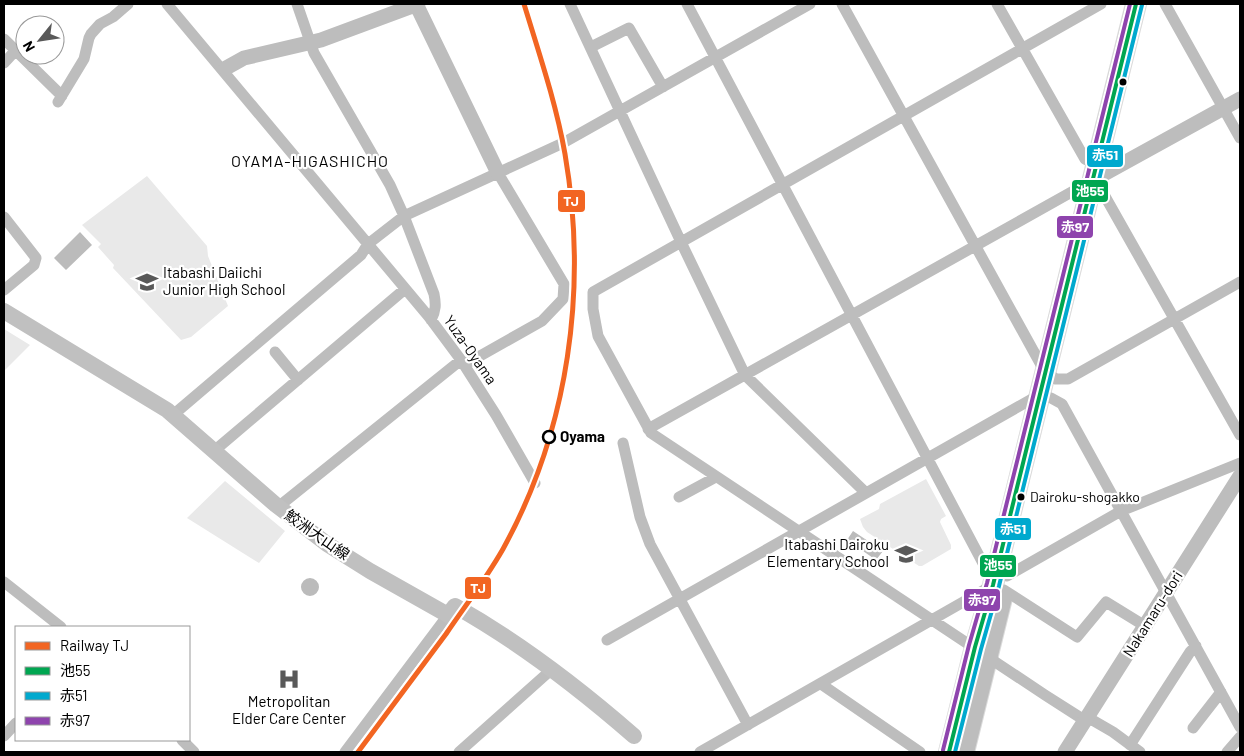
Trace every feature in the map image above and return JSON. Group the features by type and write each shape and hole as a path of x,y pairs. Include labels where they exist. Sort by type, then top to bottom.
{"highway":[{"path":"949,752 981,652 1000,580 1099,177 1136,4"},
{"path":"1099,177 1148,4"},
{"path":"964,752 981,652"}],"main road":[{"name":"鮫洲大山線","path":"4,311 167,410 278,507 348,557 448,615"},
{"path":"448,615 455,606 491,628 551,670 634,736"}],"street":[{"path":"29,65 60,99 84,59 91,34 100,24 113,17 128,4"},
{"name":"Yuza-Oyama","path":"167,4 224,69 431,320 496,415 535,483"},
{"path":"296,4 314,53 390,185 404,216 434,294 435,314 431,320"},
{"path":"224,69 244,58 311,43 417,4 498,173 564,284 563,299 542,321 462,363 278,507"},
{"path":"570,4 745,375 866,494"},
{"path":"687,4 986,567 1000,580 1077,637 1106,602 1145,626"},
{"path":"173,415 361,255 368,244 404,216 563,143 810,4"},
{"path":"842,4 975,245 1048,386 1062,404 1240,727"},
{"path":"997,4 1085,159 1099,177 1174,320 1240,435"},
{"path":"1101,4 593,292 593,309 598,336 651,433 931,620 1074,713 1113,732 1135,749 1190,652 1196,646"},
{"path":"1164,4 1240,138"},
{"path":"591,47 629,28 663,87"},
{"path":"4,39 15,49"},
{"path":"4,64 15,51"},
{"path":"648,429 975,245 1240,99"},
{"path":"4,217 36,258 34,265 4,290"},
{"path":"607,640 928,459 1048,386 1068,379 1240,282"},
{"path":"214,452 406,289"},
{"path":"275,352 298,380"},
{"path":"623,443 640,517 647,535 748,725"},
{"path":"700,752 1121,511 1240,463"},
{"name":"Nakamaru-dori","path":"1065,752 1240,476"},
{"path":"679,497 716,477"},
{"path":"4,582 60,626"},
{"path":"345,752 448,615"},
{"path":"459,752 551,670"},
{"path":"821,684 920,752"},
{"path":"1194,728 1221,692"},
{"path":"4,736 15,724"},
{"path":"1227,752 1240,737"},
{"path":"183,741 194,752"}],"shaded area":[{"path":"147,176 207,246 208,256 228,306 191,337 181,340 113,268 114,265 98,247 101,244 82,225"},
{"path":"80,232 92,245 66,270 54,258"},
{"path":"4,329 30,345 4,371"},
{"path":"926,479 946,516 940,522 951,545 951,549 919,566 867,532 860,519 879,509 880,504"},
{"path":"225,481 285,531 259,563 187,518"},
{"path":"853,531 883,551 876,560 847,540"},
{"path":"306,578 314,578 319,583 317,594 306,596 301,591 301,583"}],"rail line":[{"name":"TJ","path":"358,752 446,634 483,582 503,549 526,503 544,456 558,407 567,357 573,306 574,255 572,205 565,154 557,116 524,4"}],"transit line":[{"name":"赤97","path":"943,750 969,645 987,583 1130,4"},
{"name":"池55","path":"949,752 975,647 993,585 1136,4"},
{"name":"赤51","path":"955,752 999,586 1142,5"}],"place":[{"name":"Itabashi Daiichi Junior High School","path":"147,282"},
{"name":"Oyama","path":"549,437"},
{"name":"Dairoku-shogakko","path":"1021,497"},
{"name":"Itabashi Dairoku Elementary School","path":"906,554"},
{"name":"Metropolitan Elder Care Center","path":"289,679"}],"district":[{"name":"OYAMA-HIGASHICHO","path":"310,161"}]}
